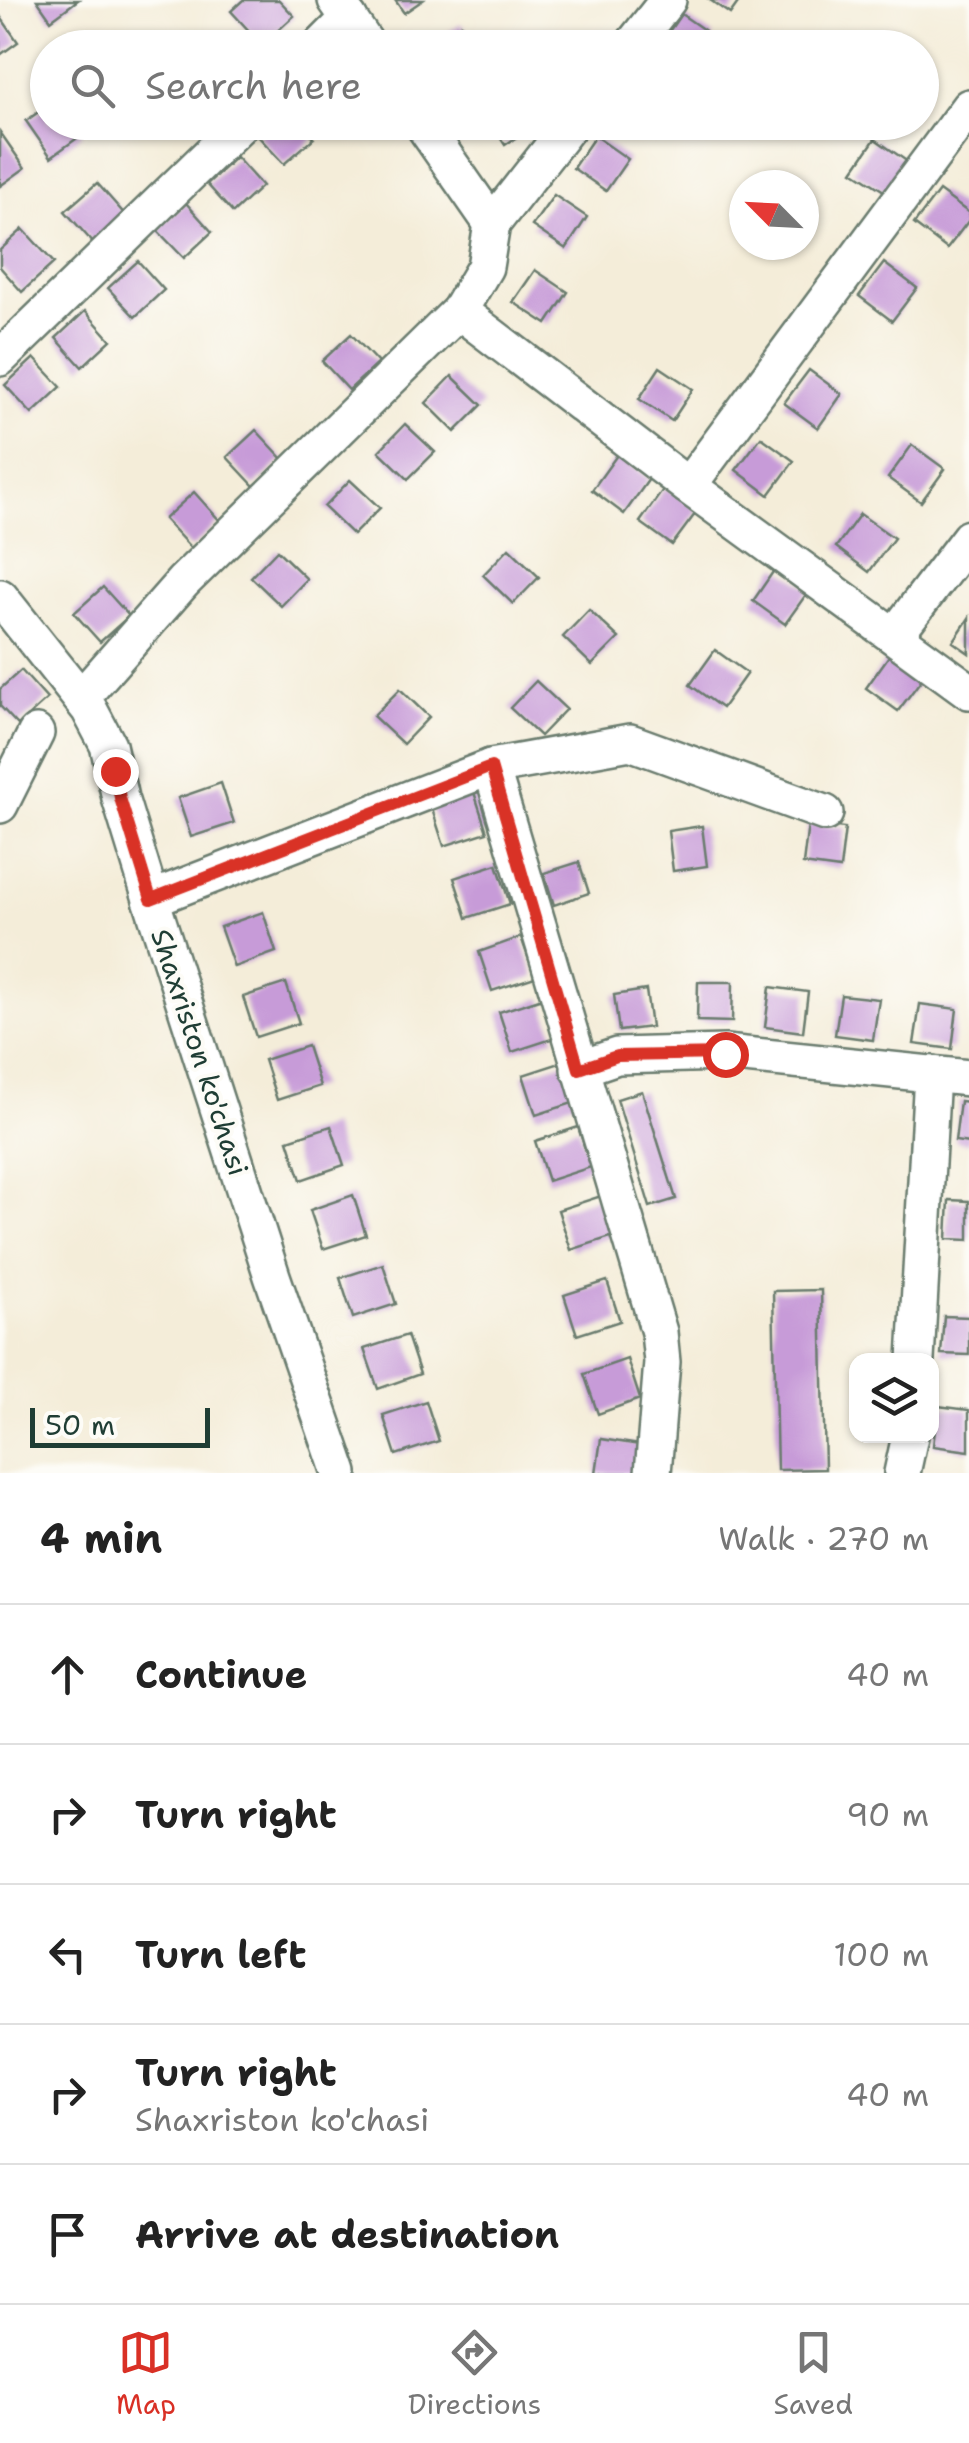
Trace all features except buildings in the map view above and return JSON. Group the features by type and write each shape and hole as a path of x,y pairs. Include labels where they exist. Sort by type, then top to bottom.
{"street":[{"path":"644,30 668,0"},
{"path":"342,9 357,30"},
{"path":"688,486 969,107"},
{"path":"0,358 224,140"},
{"path":"434,140 492,224"},
{"path":"80,698 182,582 459,311 485,268 492,224 558,140"},
{"path":"459,311 688,486 969,691"},
{"path":"895,635 969,538"},
{"name":"Shaxriston ko'chasi","path":"0,597 80,698 108,744 151,899 340,1473"},
{"path":"0,805 36,732"},
{"path":"151,899 491,767 630,742 825,813"},
{"path":"491,767 659,1332 662,1362 653,1473"},
{"path":"579,1069 617,1056 725,1054 969,1078"},
{"path":"916,1353 932,1074"},
{"path":"902,1473 908,1443"}],"route":[{"path":"115,771 151,899 491,767 579,1069 617,1056 725,1054"}]}
